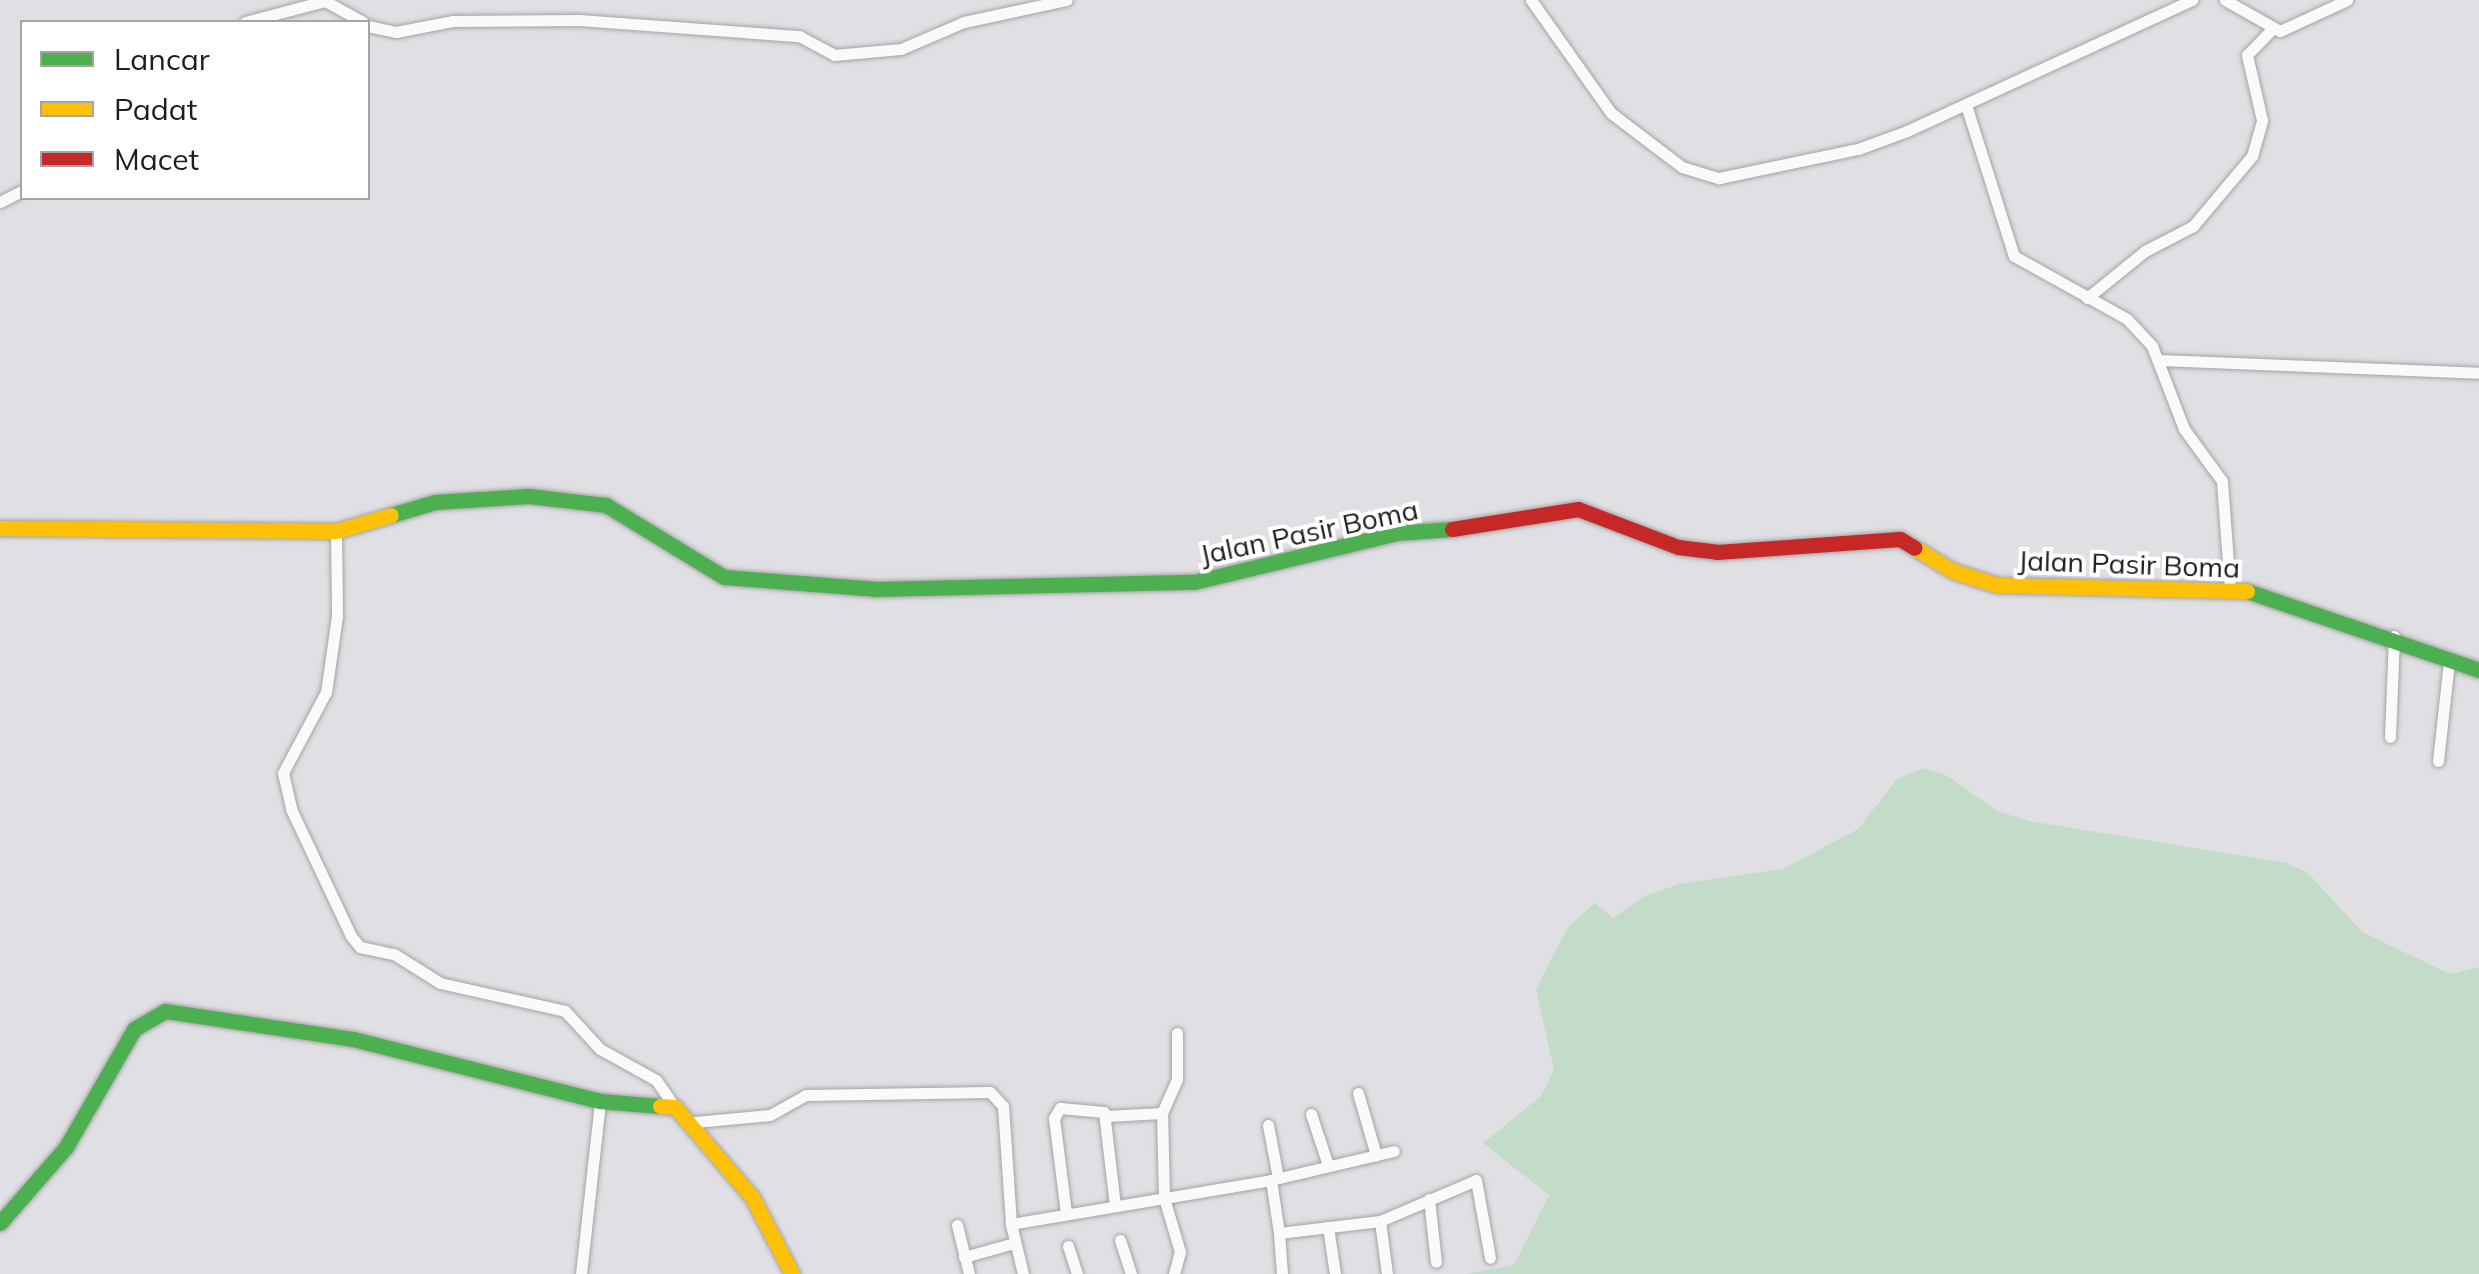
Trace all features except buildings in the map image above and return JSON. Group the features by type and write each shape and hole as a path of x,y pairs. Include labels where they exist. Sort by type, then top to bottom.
{"street":[{"path":"252,20 325,0 358,20"},
{"path":"370,25 396,32 452,21 579,20 798,36 834,55 902,49 964,22 1067,0"},
{"path":"1531,0 1611,113 1697,176 1734,177 1858,149 2192,0"},
{"path":"2225,0 2272,29 2289,28 2347,0"},
{"path":"2087,298 2145,251 2194,226 2252,156 2262,120 2247,55 2272,29"},
{"path":"1966,104 2014,256 2136,326 2159,360 2184,429 2222,481 2230,590"},
{"path":"2159,360 2479,373"},
{"name":"Jalan Pasir Boma","path":"0,528 200,533 336,530 435,502 545,497 606,505 687,560 724,577 875,589 1194,582 1396,534 1490,526 1564,509 1618,520 1678,546 1717,552 1894,539 1998,585 2230,590 2394,636 2479,670"},
{"path":"336,530 338,616 326,692 283,773 291,809 351,936 360,947 394,954 440,982 564,1011 600,1049 656,1080 675,1106 695,1122 752,1197 792,1274"},
{"path":"2390,737 2394,636"},
{"path":"2438,761 2449,661"},
{"path":"0,1223 66,1147 124,1040 165,1012 312,1030 600,1102 675,1106"},
{"path":"1174,1274 1180,1252 1164,1198 1162,1113 1176,1079 1177,1033"},
{"path":"695,1122 770,1115 806,1096 990,1092 1002,1106 1011,1224 1023,1274"},
{"path":"1358,1093 1376,1155"},
{"path":"581,1274 600,1102"},
{"path":"1066,1212 1056,1113 1094,1106 1106,1116 1162,1113"},
{"path":"1311,1114 1328,1165"},
{"path":"1106,1116 1115,1204"},
{"path":"1268,1126 1282,1274"},
{"path":"1011,1224 1274,1179 1394,1151"},
{"path":"1279,1234 1380,1220 1476,1180 1490,1258"},
{"path":"1429,1199 1436,1262"},
{"path":"1380,1220 1388,1274"},
{"path":"957,1225 968,1274"},
{"path":"1328,1227 1334,1274"},
{"path":"1120,1240 1131,1274"},
{"path":"964,1258 1014,1243"},
{"path":"1068,1246 1077,1274"}],"green space":[{"path":"1924,768 1948,776 1997,811 2029,821 2287,863 2308,873 2362,932 2450,974 2479,967 2479,1274 1465,1274 1514,1265 1549,1195 1483,1143 1541,1096 1554,1070 1536,989 1568,927 1595,903 1613,918 1645,896 1679,884 1783,869 1858,829 1897,779"}],"traffic: fast":[{"path":"391,515 435,502 529,496 606,505 724,577 875,589 1194,582 1396,533 1452,529"},
{"path":"2247,591 2479,670"},
{"path":"0,1223 66,1147 134,1029 165,1011 353,1039 600,1101 660,1106"}],"traffic: slow":[{"path":"0,528 336,531 391,515"},
{"path":"1915,548 1953,571 1997,585 2247,591"},
{"path":"660,1106 675,1107 752,1197 792,1274"}],"traffic: jam":[{"path":"1452,529 1578,509 1678,547 1717,552 1900,539 1915,548"}]}
